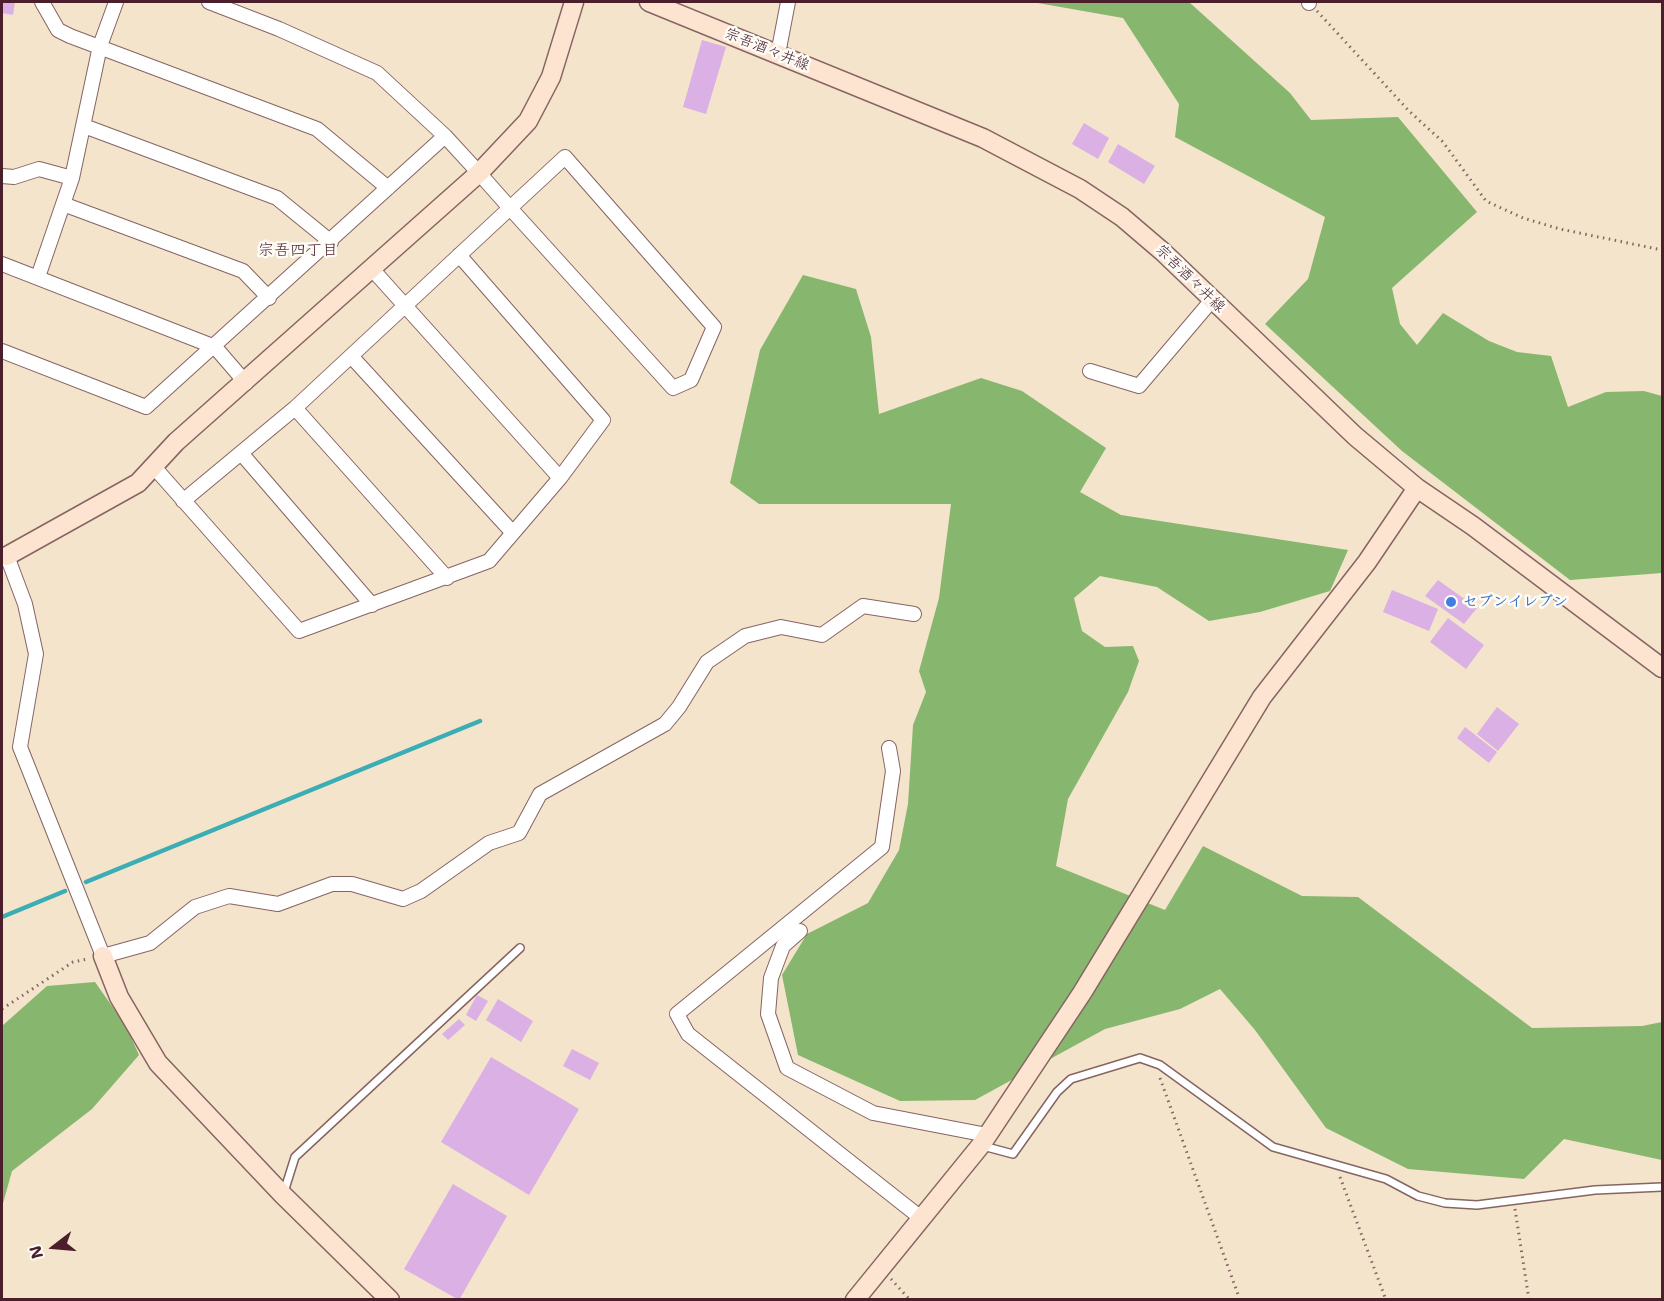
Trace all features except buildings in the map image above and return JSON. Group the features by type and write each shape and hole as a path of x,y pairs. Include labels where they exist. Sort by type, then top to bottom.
{"street":[{"path":"42,2 58,30 317,129 388,188"},
{"path":"38,277 72,178 100,46 116,2"},
{"path":"183,501 295,408 459,255 510,208 566,157 714,327 691,380 673,388 510,208 479,172 445,136 377,72 279,29 209,2"},
{"path":"390,1299 283,1195 158,1063 119,997 20,747 36,654 26,604 7,556 138,483 177,442 246,383 479,172 528,121 550,77 574,2"},
{"name":"宗吾酒々井線","path":"649,2 982,138 1031,161 1122,217 1163,252 1355,436 1417,488 1473,526 1662,668"},
{"path":"778,54 788,2"},
{"path":"84,126 277,198 331,242"},
{"path":"2,351 146,407 331,242 445,136"},
{"path":"2,176 14,177 39,169 72,178"},
{"path":"63,204 243,271 269,298"},
{"path":"154,467 299,631 489,561 560,478 603,420 459,255"},
{"path":"2,264 215,347 246,383"},
{"path":"372,269 560,478"},
{"path":"1090,371 1139,386 1212,300"},
{"path":"351,356 513,533"},
{"path":"295,408 447,578"},
{"path":"241,453 372,605"},
{"path":"855,1299 984,1140 1082,993 1262,697 1367,561 1417,488"},
{"path":"103,956 150,943 195,907 228,896 278,904 332,884 352,884 403,899 421,891 489,843 519,833 540,794 665,724 707,662 745,636 781,627 822,635 863,606 914,614"},
{"path":"889,748 893,771 882,847 677,1014 687,1034 921,1218"},
{"path":"800,931 783,946 771,978 768,1014 787,1068 873,1113 984,1140"}],"lane":[{"path":"283,1195 295,1157 520,948"},
{"path":"984,1140 1013,1154 1057,1092 1071,1079 1140,1058 1155,1064 1195,1089 1273,1147 1336,1167 1386,1179 1418,1196 1445,1203 1477,1205 1595,1190 1662,1187"}],"path":[{"path":"1309,2 1409,111 1443,142 1486,201 1523,218 1551,226 1662,250"},
{"path":"2,1009 73,962 103,956"},
{"path":"1155,1064 1240,1299"},
{"path":"1336,1167 1386,1299"},
{"path":"1514,1200 1529,1299"},
{"path":"882,1268 910,1299"}],"green space":[{"path":"1032,2 1189,2 1290,93 1311,120 1398,117 1477,212 1392,288 1400,324 1417,345 1443,313 1489,341 1517,352 1551,356 1568,407 1606,392 1644,391 1662,396 1662,573 1570,580 1402,451 1265,324 1308,279 1325,217 1175,137 1179,104 1123,18"},
{"path":"803,275 856,289 871,337 879,414 981,378 1022,391 1106,448 1080,492 1121,515 1348,550 1330,591 1260,612 1209,621 1157,587 1100,576 1074,598 1082,631 1105,647 1133,646 1139,661 1128,692 1068,799 1056,866 1165,910 1203,846 1302,896 1358,897 1532,1028 1642,1026 1662,1022 1662,1160 1564,1139 1524,1179 1408,1169 1326,1128 1255,1030 1220,989 1180,1009 1105,1029 975,1100 900,1101 798,1055 782,975 807,934 868,903 899,850 908,804 913,725 926,692 919,671 939,598 951,504 759,504 730,483 760,350"},
{"path":"95,982 126,1026 139,1055 92,1109 12,1171 2,1207 2,1026 47,986"}],"waterway":[{"path":"86,882 480,721"},
{"path":"2,917 65,891"}],"place":[{"name":"セブンイレブン","path":"1451,602"}],"district":[{"name":"宗吾四丁目","path":"298,251"}]}
